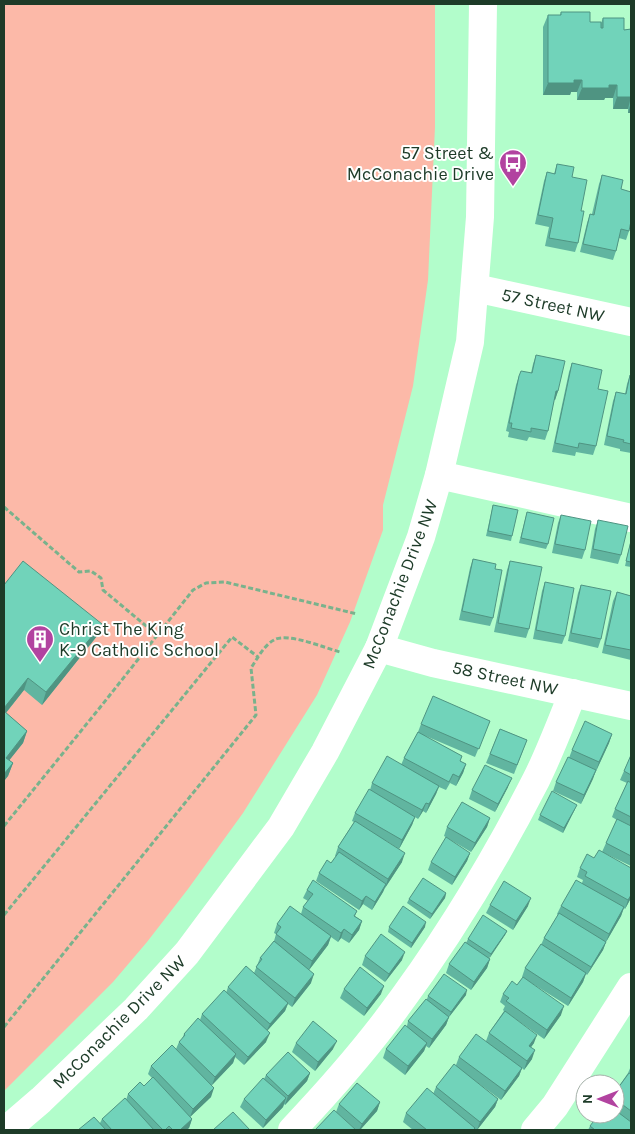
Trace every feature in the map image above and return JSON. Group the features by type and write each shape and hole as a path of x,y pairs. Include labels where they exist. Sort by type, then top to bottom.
{"street":[{"name":"McConachie Drive NW","path":"6,1130 41,1100 136,1009 187,953 281,827 325,752 379,648 421,537 439,475 470,342 480,217 483,4"},
{"name":"57 Street NW","path":"475,288 631,322"},
{"path":"439,475 631,518"},
{"name":"58 Street NW","path":"379,648 433,663 631,706"},
{"path":"292,1130 327,1093 386,1021 445,936 501,846 537,778 573,693"},
{"path":"535,1130 555,1106 631,987"}],"path":[{"path":"4,507 78,572 91,571 101,578 103,590 157,635"},
{"path":"4,826 193,590 206,583 224,582 357,614"},
{"path":"4,915 232,637 258,657"},
{"path":"4,1027 256,715 251,668 258,657 274,640 284,638 340,652"}],"shaded area":[{"path":"4,4 435,4 435,127 428,280 413,386 383,505 383,530 350,622 317,695 243,813 188,889 113,982 4,1091"}],"building":[{"path":"561,12 590,12 590,22 601,22 601,28 603,28 603,18 624,18 624,30 631,29 631,97 617,97 617,85 609,85 609,88 582,88 582,80 574,80 574,83 548,83 548,15 561,15"},
{"path":"557,164 574,167 572,177 587,180 581,211 584,211 578,243 549,238 553,218 538,215 547,172 555,174"},
{"path":"602,175 623,180 621,189 631,192 629,231 621,229 616,251 583,244 590,214 594,215"},
{"path":"536,355 565,361 558,391 556,391 548,431 531,428 531,432 511,428 512,423 509,423 519,376 521,371 532,373"},
{"path":"572,363 602,370 598,389 608,391 596,446 579,443 578,448 555,443"},
{"path":"630,375 631,444 623,442 624,440 607,436 616,392 626,394"},
{"path":"493,505 518,510 512,536 488,531"},
{"path":"527,512 554,518 548,544 521,538"},
{"path":"561,515 591,521 585,550 555,544"},
{"path":"598,520 628,526 621,555 593,549"},
{"path":"631,541 631,562 626,561"},
{"path":"473,559 496,564 495,569 502,570 493,618 462,611"},
{"name":"Christ The King K-9 Catholic School","path":"23,561 102,624 46,692 28,678 4,708 4,585"},
{"path":"510,561 542,567 529,629 498,623"},
{"path":"545,582 574,588 565,636 536,630"},
{"path":"581,585 611,591 601,639 571,633"},
{"path":"617,592 631,596 631,650 605,645"},
{"path":"433,696 490,721 479,749 421,724"},
{"path":"4,711 27,731 6,758 13,763 4,774"},
{"path":"585,721 612,734 599,762 572,750"},
{"path":"500,729 527,740 517,765 490,754"},
{"path":"418,732 462,756 460,761 466,764 459,777 453,774 449,782 404,758"},
{"path":"631,755 631,775 624,771"},
{"path":"387,756 439,786 429,804 426,803 422,810 372,783"},
{"path":"568,757 596,770 584,795 556,782"},
{"path":"485,765 512,778 498,804 472,790"},
{"path":"628,781 631,783 631,817 615,809"},
{"path":"369,789 415,817 402,840 355,813"},
{"path":"552,791 577,805 564,828 540,815"},
{"path":"462,802 490,818 475,843 447,827"},
{"path":"617,819 631,826 631,856 606,843"},
{"path":"355,821 405,853 388,879 338,847"},
{"path":"446,837 470,853 455,877 431,862"},
{"path":"599,850 631,868 631,895 628,900 585,876 587,872 580,868 587,854 594,858"},
{"path":"339,852 386,884 375,902 366,896 362,901 319,873 327,860 331,863"},
{"path":"423,878 446,893 432,914 409,899"},
{"path":"313,880 357,911 354,916 362,921 352,935 344,929 341,933 303,907 313,894 307,890"},
{"path":"576,880 624,907 609,934 561,906"},
{"path":"504,881 531,898 516,921 490,905"},
{"path":"290,906 331,936 312,961 276,934 281,927 277,924"},
{"path":"403,906 426,922 412,943 389,927"},
{"path":"559,913 606,942 591,967 544,938"},
{"path":"483,915 507,931 491,954 468,939"},
{"path":"381,934 405,952 389,974 365,956"},
{"path":"274,941 314,974 295,998 256,967 262,959 260,958"},
{"path":"465,942 490,959 474,982 449,964"},
{"path":"541,944 586,973 571,998 525,968"},
{"path":"246,966 288,1003 270,1024 228,987"},
{"path":"360,967 384,986 367,1008 344,989"},
{"path":"444,974 467,990 451,1012 428,996"},
{"path":"523,977 564,1006 547,1030 506,1001 509,998 503,994 512,981 517,985"},
{"path":"224,990 270,1033 248,1057 202,1014"},
{"path":"426,999 449,1017 432,1039 408,1021"},
{"path":"505,1011 537,1035 529,1046 535,1050 527,1061 489,1033"},
{"path":"198,1018 236,1054 215,1077 179,1042"},
{"path":"313,1021 337,1041 318,1062 296,1043"},
{"path":"405,1025 427,1043 408,1066 386,1049"},
{"path":"476,1034 522,1068 505,1091 459,1057"},
{"path":"172,1045 214,1088 193,1109 151,1066"},
{"path":"288,1052 310,1073 288,1096 266,1075"},
{"path":"454,1064 498,1099 480,1122 436,1087"},
{"path":"629,1073 631,1074 631,1111 625,1106 625,1078"},
{"path":"153,1077 192,1119 180,1130 173,1130 169,1126 163,1130 128,1094 140,1082 144,1086"},
{"path":"263,1078 286,1098 266,1120 244,1099"},
{"path":"357,1083 380,1102 362,1124 339,1104"},
{"path":"427,1088 475,1128 473,1130 427,1130 406,1113"},
{"path":"125,1098 154,1130 112,1130 102,1119"},
{"path":"334,1110 356,1130 315,1130"},
{"path":"233,1112 250,1130 213,1130"},
{"path":"94,1117 106,1130 78,1130"},
{"path":"625,1118 631,1122 631,1130 595,1130 590,1126 592,1124 625,1124"}],"place":[{"name":"57 Street & McConachie Drive","path":"513,187"},
{"name":"Christ The King K-9 Catholic School","path":"40,663"}]}
